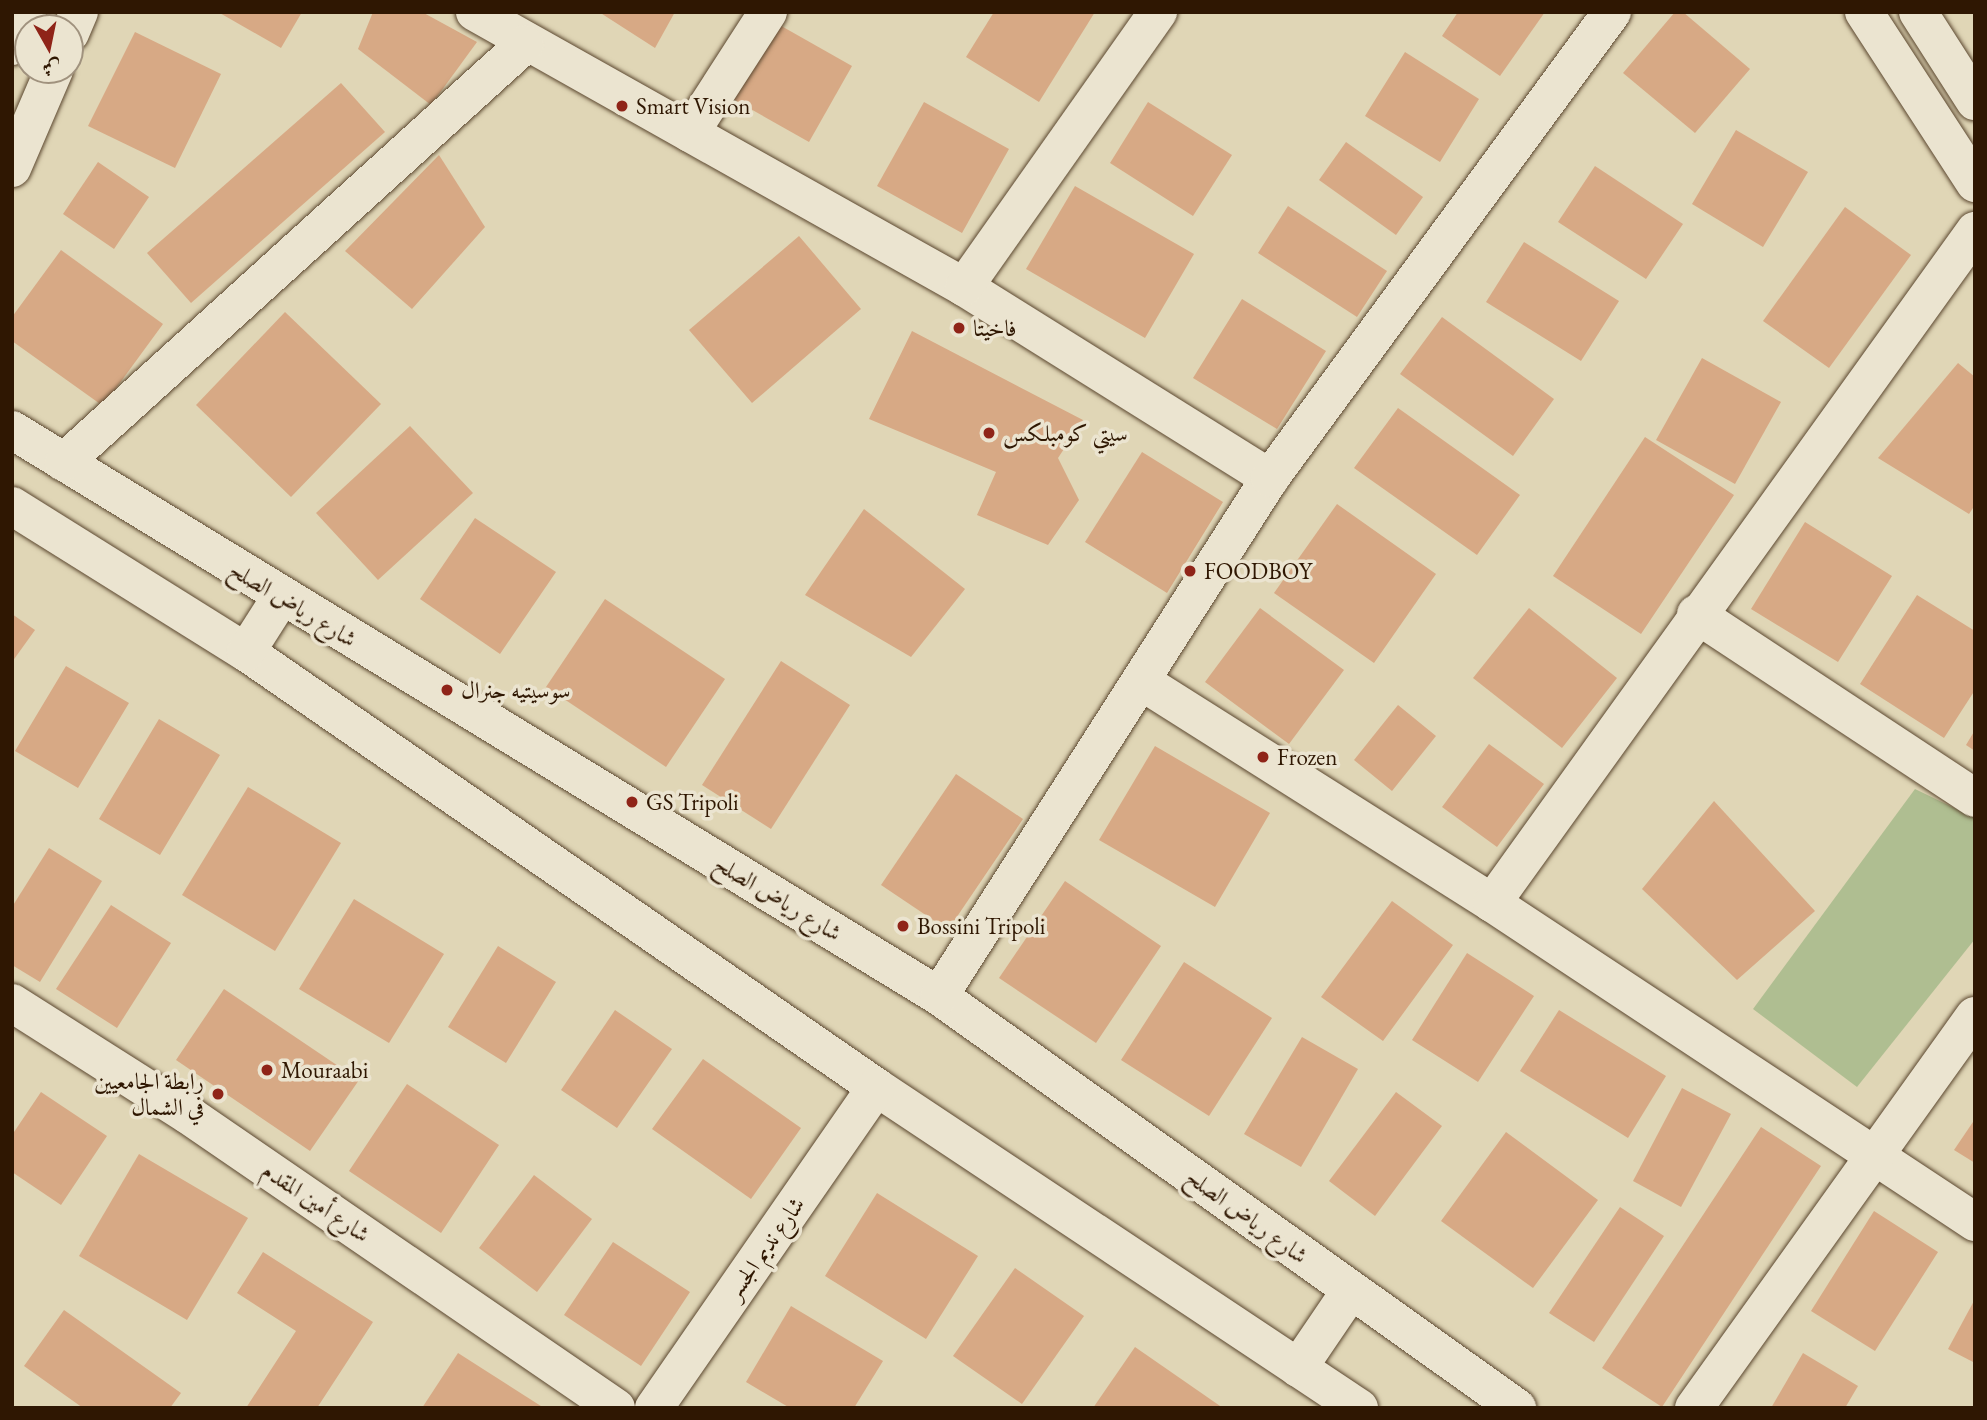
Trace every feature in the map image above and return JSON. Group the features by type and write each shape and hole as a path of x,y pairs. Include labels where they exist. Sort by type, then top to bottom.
{"street":[{"path":"12,46 27,12"},
{"path":"475,12 525,44 964,287 1270,478"},
{"path":"690,133 768,12"},
{"path":"964,287 1158,12"},
{"path":"939,996 1270,478 1612,12"},
{"path":"1864,12 1975,183"},
{"path":"1918,12 1975,101"},
{"path":"64,462 525,44"},
{"path":"12,168 48,84"},
{"path":"1492,903 1696,614 1975,230"},
{"name":"شارع رياض الصلح","path":"12,430 281,597 939,996 1517,1408"},
{"path":"12,506 246,652 876,1087 1359,1408"},
{"path":"246,652 281,597"},
{"path":"1696,614 1975,798"},
{"path":"1141,681 1492,903 1975,1222"},
{"name":"شارع أمين المقدم","path":"12,1003 187,1114 616,1408"},
{"path":"1694,1408 1975,1016"},
{"name":"شارع نديم الجسر","path":"654,1408 876,1087"},
{"path":"1298,1368 1351,1290"}],"green space":[{"path":"1915,789 1975,818 1975,939 1857,1087 1753,1009"}],"building":[{"path":"218,12 302,12 281,48"},
{"path":"373,12 422,12 477,42 431,105 358,49"},
{"path":"599,12 675,12 655,48"},
{"path":"994,12 1095,12 1039,102 966,57"},
{"path":"1458,12 1545,12 1500,76 1442,36"},
{"path":"1675,12 1683,12 1750,69 1695,133 1623,73"},
{"path":"776,23 852,66 809,142 733,99"},
{"path":"135,32 221,74 175,168 88,126"},
{"path":"1405,52 1479,99 1440,162 1365,116"},
{"path":"341,83 385,132 191,303 147,253"},
{"path":"924,102 1009,149 962,233 877,186"},
{"path":"1148,102 1232,155 1193,216 1110,163"},
{"path":"1736,130 1808,172 1763,247 1692,204"},
{"path":"1346,142 1423,197 1396,235 1319,180"},
{"path":"439,155 485,227 412,309 345,251"},
{"path":"98,162 149,197 114,249 63,214"},
{"path":"1595,166 1683,224 1646,279 1558,222"},
{"path":"1075,186 1194,254 1145,338 1026,269"},
{"path":"1288,206 1387,271 1357,317 1258,253"},
{"path":"1845,207 1911,255 1829,368 1763,321"},
{"path":"799,236 861,309 752,403 689,330"},
{"path":"1524,242 1619,301 1581,361 1486,302"},
{"path":"61,250 163,324 103,406 12,341 12,317"},
{"path":"1242,299 1326,351 1277,429 1193,378"},
{"path":"285,312 381,404 291,497 196,405"},
{"path":"1442,317 1554,399 1513,456 1400,374"},
{"name":"سيتي كومبلكس","path":"912,331 1083,420 1058,458 1079,500 1048,545 977,515 996,472 869,419"},
{"path":"1702,358 1781,402 1735,484 1656,440"},
{"path":"1958,363 1975,377 1975,505 1969,514 1878,458"},
{"path":"1398,408 1520,495 1477,555 1354,468"},
{"path":"410,426 473,493 378,580 316,513"},
{"path":"1645,437 1734,495 1641,634 1553,576"},
{"path":"1142,452 1223,502 1167,593 1085,542"},
{"path":"1337,504 1436,574 1374,663 1274,593"},
{"path":"864,509 965,589 911,657 805,595"},
{"path":"475,518 556,572 500,654 420,599"},
{"path":"1805,522 1892,576 1838,662 1751,609"},
{"path":"1917,595 1975,631 1975,690 1944,738 1860,684"},
{"path":"605,599 725,679 666,767 546,687"},
{"path":"1260,608 1344,670 1289,744 1205,682"},
{"path":"1529,608 1617,678 1562,748 1473,678"},
{"path":"12,614 35,630 12,662"},
{"path":"781,661 850,705 771,829 702,785"},
{"path":"66,666 129,703 78,788 15,751"},
{"path":"1398,705 1436,736 1392,791 1354,760"},
{"path":"159,719 220,755 160,855 99,819"},
{"path":"1975,730 1975,751 1966,745"},
{"path":"1489,744 1544,784 1497,847 1442,807"},
{"path":"1155,746 1270,813 1215,907 1099,840"},
{"path":"956,774 1023,819 948,930 881,885"},
{"path":"248,787 341,843 275,951 182,895"},
{"path":"1714,801 1815,911 1737,980 1642,889"},
{"path":"49,848 102,881 40,982 12,965 12,907"},
{"path":"1065,881 1161,946 1096,1043 999,978"},
{"path":"354,899 444,954 389,1043 299,989"},
{"path":"1392,901 1453,945 1383,1041 1321,997"},
{"path":"111,905 171,943 117,1028 56,989"},
{"path":"498,946 556,982 506,1063 448,1027"},
{"path":"1467,953 1534,996 1478,1082 1412,1040"},
{"path":"1184,962 1272,1018 1209,1116 1121,1060"},
{"name":"Mouraabi","path":"224,989 359,1080 310,1151 176,1060"},
{"path":"615,1010 672,1049 617,1128 561,1090"},
{"path":"1559,1010 1666,1076 1628,1138 1520,1071"},
{"path":"1302,1037 1358,1069 1301,1167 1244,1134"},
{"path":"703,1059 801,1128 751,1199 652,1129"},
{"path":"407,1084 499,1145 441,1233 349,1171"},
{"path":"1682,1088 1731,1114 1681,1207 1633,1181"},
{"path":"41,1092 107,1136 61,1205 12,1172 12,1135"},
{"path":"1396,1092 1442,1126 1375,1216 1329,1181"},
{"path":"1975,1119 1975,1163 1954,1150"},
{"path":"1761,1127 1821,1166 1662,1407 1602,1368"},
{"path":"1506,1132 1598,1200 1533,1288 1441,1221"},
{"path":"139,1154 248,1218 187,1320 79,1256"},
{"path":"534,1175 592,1219 537,1292 479,1248"},
{"path":"877,1193 978,1256 926,1339 825,1276"},
{"path":"1620,1207 1664,1236 1594,1342 1549,1313"},
{"path":"1874,1211 1938,1252 1875,1351 1811,1311"},
{"path":"613,1242 690,1292 641,1366 564,1315"},
{"path":"263,1252 373,1322 317,1408 246,1408 296,1331 237,1293"},
{"path":"1015,1268 1084,1316 1022,1404 953,1356"},
{"path":"1975,1299 1975,1363 1948,1349"},
{"path":"791,1306 883,1361 854,1408 790,1408 746,1382"},
{"path":"64,1310 181,1393 170,1408 83,1408 24,1366"},
{"path":"1135,1347 1223,1408 1093,1408"},
{"path":"458,1353 544,1408 422,1408"},
{"path":"1803,1353 1858,1386 1845,1408 1771,1408"}],"place":[{"name":"Smart Vision","path":"622,106"},
{"name":"فاخيتا","path":"959,328"},
{"name":"سيتي كومبلكس","path":"989,433"},
{"name":"FOODBOY","path":"1190,571"},
{"name":"سوسيتيه جنرال","path":"447,690"},
{"name":"Frozen","path":"1263,757"},
{"name":"GS Tripoli","path":"632,802"},
{"name":"Bossini Tripoli","path":"903,926"},
{"name":"Mouraabi","path":"267,1070"},
{"name":"رابطة الجامعيين في الشمال","path":"218,1094"}]}
